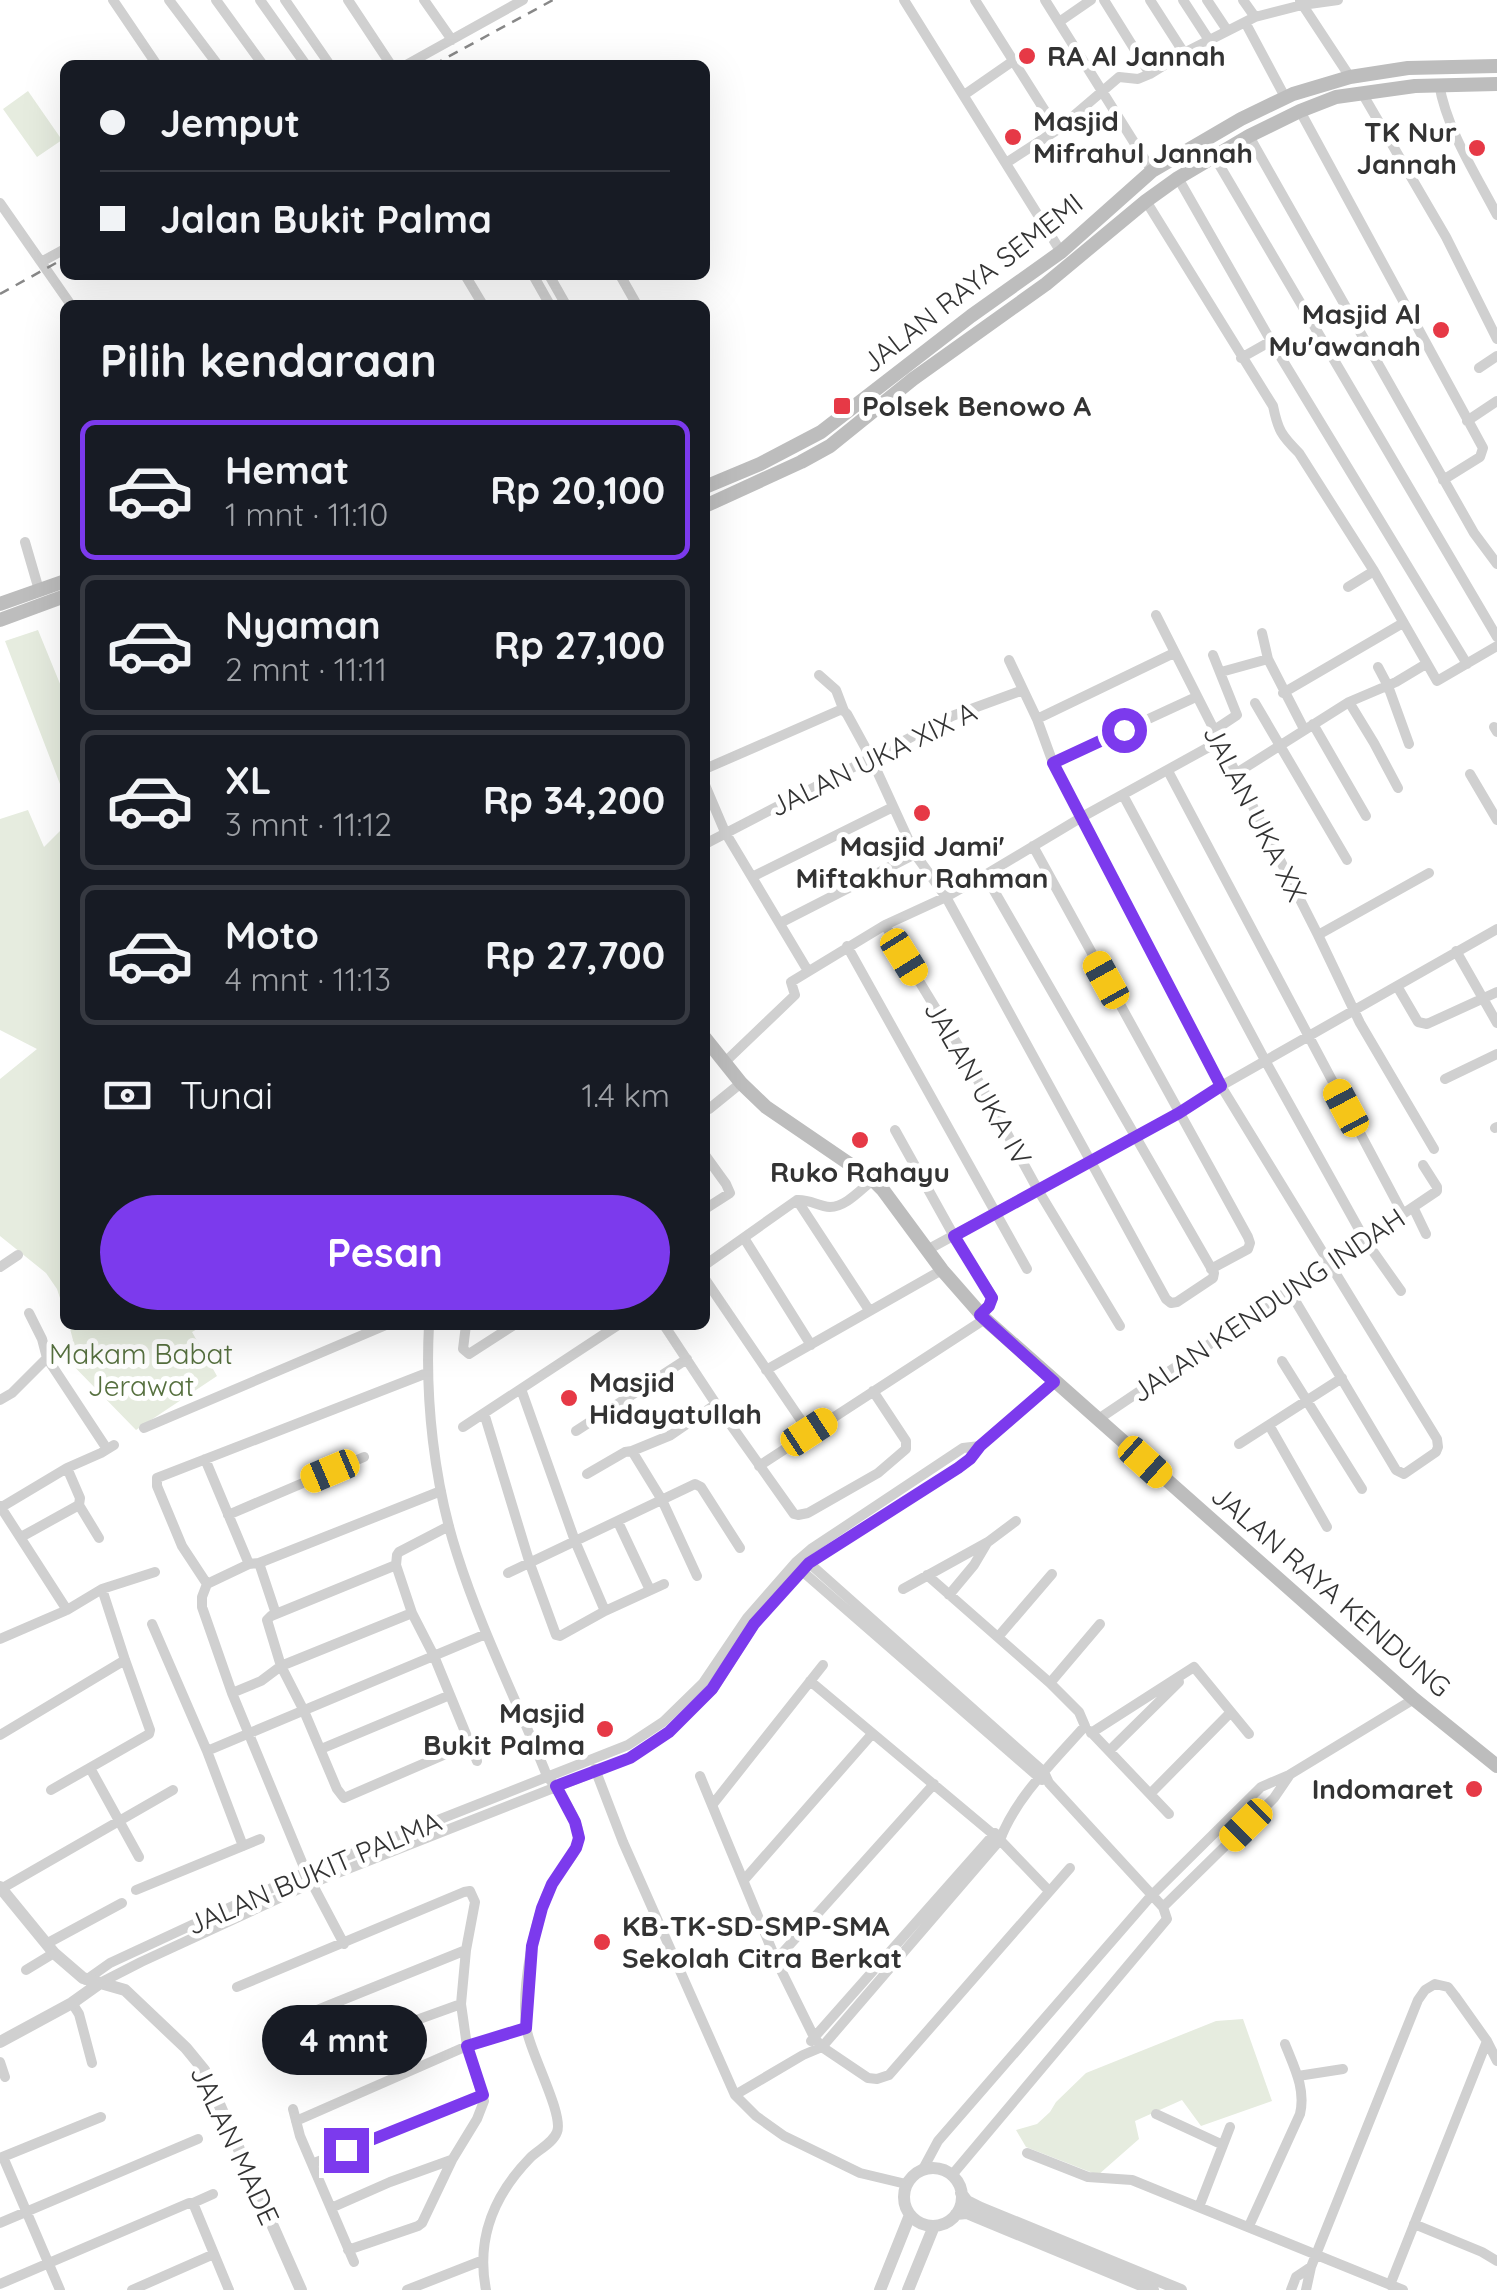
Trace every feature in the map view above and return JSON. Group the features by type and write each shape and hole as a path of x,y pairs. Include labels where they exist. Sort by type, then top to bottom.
{"main road":[{"name":"JALAN RAYA SEMEMI","path":"710,503 821,432 970,316 1061,252 1152,172 1241,119 1284,97 1350,76 1408,68 1497,66"},
{"name":"JALAN RAYA SEMEMI","path":"710,486 802,462 830,446 914,379 1046,284 1146,200 1249,136 1336,97 1439,84 1497,84"},
{"path":"4,611 60,583"},
{"path":"4,611 60,597"},
{"name":"JALAN RAYA KENDUNG","path":"710,1044 766,1107 883,1190 982,1317 1414,1699 1497,1766"}],"street":[{"path":"113,0 153,60"},
{"path":"169,0 214,60"},
{"path":"216,0 259,60"},
{"path":"260,0 302,60"},
{"path":"285,0 327,60"},
{"path":"348,0 388,60"},
{"path":"424,0 452,40"},
{"path":"904,0 1061,252"},
{"path":"975,0 1057,130"},
{"path":"1045,0 1152,172"},
{"path":"1059,22 1091,0"},
{"path":"1104,0 1150,74"},
{"path":"1150,0 1184,53"},
{"path":"1184,0 1209,40"},
{"path":"1207,0 1227,30"},
{"path":"1243,0 1284,97"},
{"path":"1006,163 1057,130 1120,77 1150,74 1250,20 1301,3 1338,0"},
{"path":"415,60 518,1"},
{"path":"1301,3 1350,76"},
{"path":"964,96 1013,60"},
{"path":"1439,84 1463,150 1497,214"},
{"path":"1362,94 1446,237 1497,339"},
{"path":"1300,111 1483,448 1483,453 1444,480"},
{"path":"1249,136 1474,533 1497,564"},
{"path":"1214,156 1497,637"},
{"path":"1178,178 1270,342 1467,664"},
{"path":"1146,200 1273,406 1282,436 1299,452 1438,681 1497,646"},
{"path":"0,203 68,300"},
{"path":"41,262 60,252"},
{"path":"1241,358 1270,342"},
{"path":"1479,368 1497,356"},
{"path":"1467,420 1497,401"},
{"path":"25,542 39,590"},
{"path":"1348,587 1374,571"},
{"name":"JALAN UKA XX","path":"1156,616 1354,1010 1434,1148"},
{"path":"1283,692 1404,623"},
{"path":"1262,634 1283,692 1366,816"},
{"path":"1036,719 1174,653"},
{"path":"725,1062 795,995 792,982 808,971 1168,771 1216,736 1238,716 1213,655"},
{"path":"1220,672 1268,659"},
{"path":"1009,660 1053,763 1221,1086 1437,1439 1436,1452 1404,1474 1396,1470 1290,1292"},
{"path":"1235,774 1349,702 1426,664"},
{"path":"1378,667 1409,744"},
{"path":"819,676 836,690 914,854 946,897 1166,1299 1172,1304 1177,1302 1213,1278 1213,1272 985,875"},
{"name":"JALAN UKA XIX A","path":"710,841 952,716 1022,690"},
{"path":"1053,763 1196,697"},
{"path":"1349,702 1398,788"},
{"path":"1255,703 1346,860"},
{"name":"JALAN UKA XIX A","path":"710,768 844,711"},
{"path":"1168,771 1309,1038 1408,1210 1426,1234"},
{"path":"1470,774 1497,820"},
{"path":"1124,795 1365,1240 1401,1292"},
{"path":"710,796 726,832 808,971"},
{"path":"752,877 893,807"},
{"path":"1033,846 1250,1243 1248,1249 1213,1272"},
{"path":"780,923 914,854"},
{"path":"1318,935 1430,873"},
{"name":"JALAN UKA IV","path":"885,925 1120,1326"},
{"path":"927,1250 1179,1113 1497,929"},
{"path":"847,946 1027,1270"},
{"path":"1456,951 1497,1024"},
{"path":"1397,986 1418,1022 1425,1023 1497,992"},
{"path":"1445,1079 1497,1054"},
{"path":"710,1108 741,1083"},
{"path":"759,1466 982,1317 989,1306 992,1298 895,1130"},
{"path":"710,1162 730,1190 710,1206"},
{"name":"JALAN KENDUNG INDAH","path":"1097,1420 1438,1190 1423,1165"},
{"path":"710,1262 797,1200 833,1207 843,1204 873,1180"},
{"path":"797,1200 869,1310"},
{"path":"744,1238 811,1344"},
{"path":"0,1268 18,1255"},
{"path":"766,1370 942,1270"},
{"path":"710,1286 809,1432"},
{"path":"30,1313 47,1358 111,1447 0,1508 67,1610"},
{"path":"144,1428 374,1330"},
{"path":"429,1330 426,1373 449,1526 486,1634 547,1776 560,1784 579,1838 542,1908 532,1946 526,2028 557,2114 558,2130 508,2184 488,2227 481,2261 486,2290"},
{"path":"465,1330 463,1349 469,1354 506,1330"},
{"path":"463,1427 610,1330"},
{"path":"667,1330 794,1514 801,1515 878,1473 906,1449 906,1441 873,1392"},
{"path":"0,1400 47,1358"},
{"path":"576,1431 687,1359"},
{"path":"1282,1361 1362,1489"},
{"path":"207,1584 182,1546 157,1478 426,1373"},
{"path":"1239,1444 1342,1378"},
{"path":"708,1686 747,1618 796,1562 958,1468 1054,1382"},
{"path":"521,1388 575,1541 605,1611"},
{"path":"587,1474 625,1452 671,1435 716,1404"},
{"path":"484,1413 556,1635 664,1584"},
{"path":"1269,1425 1328,1527"},
{"path":"632,1452 662,1500 697,1576"},
{"path":"228,1514 364,1457"},
{"path":"205,1460 276,1614"},
{"path":"67,1468 79,1504 99,1538"},
{"path":"508,1573 698,1484 740,1548"},
{"path":"312,1883 232,1694 202,1597 207,1584 441,1491"},
{"path":"21,1537 79,1504"},
{"path":"708,1686 754,1624 806,1567 869,1517"},
{"path":"904,1589 988,1542 1016,1520"},
{"path":"618,1522 650,1590"},
{"path":"449,1526 399,1552 396,1565 412,1612 477,1761"},
{"path":"949,1595 988,1542"},
{"path":"396,1565 267,1620 282,1666 344,1798 469,1744"},
{"path":"806,1567 1044,1778 1163,1907 1167,1919 952,2175"},
{"path":"0,1639 102,1590 154,1572"},
{"path":"998,1638 1052,1574"},
{"path":"927,1575 1050,1682 1080,1712 1088,1729 1169,1814"},
{"path":"51,1790 149,1734 150,1726 102,1590"},
{"path":"232,1694 261,1682 282,1666 412,1612"},
{"path":"152,1624 243,1846"},
{"path":"1050,1682 1100,1624"},
{"path":"207,1751 486,1634"},
{"path":"0,1735 124,1660"},
{"path":"713,1804 824,1665"},
{"path":"1194,1667 1249,1734"},
{"path":"735,2094 803,2055 818,2042 1088,1729 1194,1667"},
{"path":"1109,1751 1194,1667"},
{"path":"810,1681 999,1834 1049,1891"},
{"name":"JALAN BUKIT PALMA","path":"93,1982 110,1963 306,1872 628,1745 708,1686"},
{"name":"JALAN BUKIT PALMA","path":"93,1982 312,1883 630,1758 669,1732 708,1686"},
{"path":"321,1750 450,1695"},
{"path":"923,2169 938,2141 1151,1896 1261,1787 1289,1775 1414,1699"},
{"path":"1150,1794 1231,1712"},
{"path":"744,1880 872,1734"},
{"path":"585,1761 735,2094 756,2116 784,2136 860,2173 906,2184"},
{"path":"90,1768 139,1857"},
{"path":"1163,1907 1274,1798 1289,1775"},
{"path":"700,1776 776,1960 818,2042 868,2078 889,2074 1070,1868"},
{"path":"776,1960 934,1784"},
{"path":"1,1888 173,1790"},
{"path":"136,1890 260,1839"},
{"name":"JALAN BUKIT PALMA","path":"312,1883 344,1944"},
{"name":"JALAN MADE","path":"1,1888 50,1948 93,1982 125,1990 204,2070 301,2290"},
{"path":"237,1987 470,1891 475,1902 461,2004 467,2046 484,2101 478,2119 452,2160 426,2218 418,2226 348,2250"},
{"path":"26,1970 50,1948 122,1903"},
{"path":"461,2004 289,2066 284,2064 272,2028 276,2023 466,1950"},
{"path":"0,2042 77,1999 93,1982"},
{"path":"1306,2290 1316,2253 1425,1990 1435,1984 1448,1988 1497,2061"},
{"path":"77,1999 92,2063"},
{"path":"354,2262 294,2115 467,2046 526,2028"},
{"path":"1390,2284 1487,2041"},
{"path":"1249,2226 1303,2101 1285,2044"},
{"path":"0,2062 6,2077"},
{"path":"1298,2076 1344,2069"},
{"path":"312,2164 483,2095"},
{"path":"1156,2114 1223,2145"},
{"path":"60,2290 1,2158 101,2117"},
{"path":"1199,2207 1230,2127"},
{"path":"0,2223 198,2140"},
{"path":"1027,2153 1088,2177 1132,2180 1403,2290"},
{"path":"331,2208 452,2160"},
{"path":"939,2168 952,2175 961,2193 956,2214 934,2226 916,2221 905,2206 906,2184 923,2169 939,2168"},
{"path":"961,2193 980,2208 1181,2290"},
{"path":"0,2284 213,2194"},
{"path":"193,2203 230,2290"},
{"path":"956,2214 968,2213 1153,2290"},
{"path":"880,2290 910,2216"},
{"path":"1414,2224 1497,2261"},
{"path":"908,2290 934,2226"},
{"path":"132,2290 214,2254"},
{"path":"407,2290 481,2261"},
{"path":"1291,2290 1296,2277 1311,2268"}],"green space":[{"path":"28,91 60,141 37,157 3,109"},
{"path":"38,630 60,684 60,784 5,641"},
{"name":"Makam Babat Jerawat","path":"28,810 44,847 60,831 60,1298 46,1273 0,1236 0,1079 37,1049 0,1030 0,819"},
{"name":"Makam Babat Jerawat","path":"70,1330 195,1330 192,1332 217,1376 136,1430 61,1353 73,1340"},
{"path":"1243,2019 1272,2101 1201,2126 1182,2100 1135,2121 1139,2139 1098,2175 1026,2147 1016,2130 1037,2124 1086,2073 1216,2021"}],"railway":[{"path":"442,60 553,0"},
{"path":"0,294 60,261"}],"place":[{"name":"RA Al Jannah","path":"1027,56"},
{"name":"Masjid Mifrahul Jannah","path":"1013,137"},
{"name":"TK Nur Jannah","path":"1477,148"},
{"name":"Masjid Al Mu'awanah","path":"1441,330"},
{"name":"Polsek Benowo A","path":"842,406"},
{"name":"Masjid Jami' Miftakhur Rahman","path":"922,813"},
{"name":"Ruko Rahayu","path":"860,1140"},
{"name":"Masjid Hidayatullah","path":"569,1398"},
{"name":"Masjid Bukit Palma","path":"605,1729"},
{"name":"Indomaret","path":"1474,1789"},
{"name":"KB-TK-SD-SMP-SMA Sekolah Citra Berkat","path":"602,1942"}],"route":[{"path":"346,2150 483,2095 467,2046 526,2028 532,1946 542,1908 579,1838 556,1786 630,1758 669,1732 712,1689 754,1624 809,1563 958,1468 1054,1382 980,1315 992,1298 954,1236 1221,1086 1053,763 1124,730"}]}
